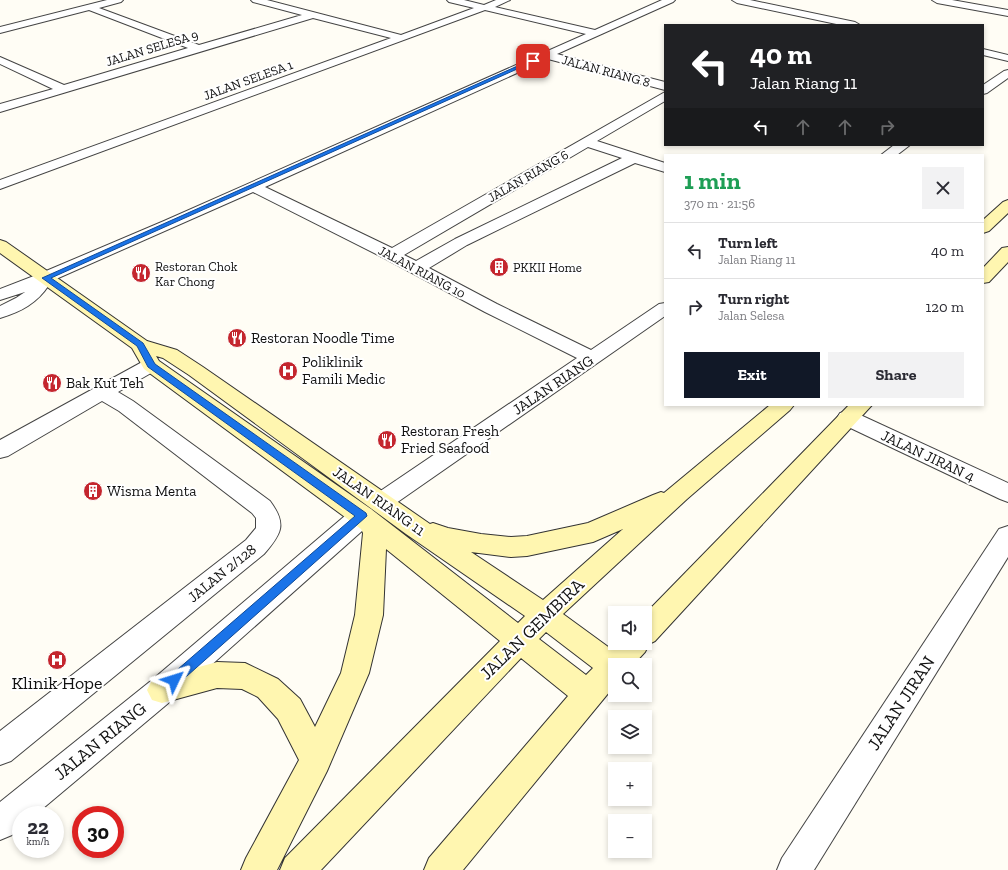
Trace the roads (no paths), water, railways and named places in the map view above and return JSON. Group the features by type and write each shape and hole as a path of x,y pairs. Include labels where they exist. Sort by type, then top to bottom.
{"main road":[{"path":"984,227 1008,205"},
{"name":"JALAN RIANG 11","path":"0,245 140,345 170,354 371,514 519,640 588,694"},
{"path":"984,277 1008,252"},
{"name":"JALAN RIANG 11","path":"140,345 151,365 371,514 415,527 544,615 608,663"},
{"name":"JALAN GEMBIRA","path":"297,870 544,615 679,493 782,406"},
{"path":"652,626 854,411"},
{"path":"415,527 448,538 511,547 527,546 593,532 679,493"},
{"path":"258,870 316,760 355,673 369,615 375,533 371,514"},
{"path":"621,658 629,650"},
{"path":"441,870 588,694 608,672"},
{"path":"162,690 216,675 244,676 268,688 289,709 316,760"}],"street":[{"path":"0,30 94,4 118,0"},
{"path":"256,0 402,38"},
{"path":"273,4 288,0"},
{"path":"452,0 595,33"},
{"name":"JALAN SELESA 1","path":"0,185 505,0"},
{"path":"0,295 46,278 170,224 670,0"},
{"path":"737,0 851,24"},
{"path":"939,0 1008,13"},
{"path":"94,4 197,48"},
{"path":"794,22 806,14"},
{"name":"JALAN SELESA 9","path":"0,108 197,48 312,15"},
{"path":"984,52 1008,58"},
{"name":"JALAN RIANG 8","path":"547,55 664,86"},
{"path":"0,60 63,89"},
{"path":"984,89 1008,73"},
{"name":"JALAN RIANG 6","path":"392,255 664,97"},
{"path":"587,142 664,168"},
{"path":"884,146 896,150"},
{"name":"JALAN RIANG 6","path":"416,268 461,242 634,158"},
{"name":"JALAN RIANG 10","path":"252,186 392,255 490,308 592,358"},
{"path":"0,312 31,297 46,278"},
{"name":"JALAN RIANG","path":"0,823 162,690 371,514 664,309"},
{"path":"0,450 104,393 151,365"},
{"name":"JALAN 2/128","path":"0,750 255,547 265,537 269,526 268,515 261,507 126,406 104,393"},
{"name":"JALAN JIRAN 4","path":"854,411 1008,493"},
{"name":"JALAN JIRAN","path":"794,870 1008,536"}],"place":[{"name":"PKKII Home","path":"499,267"},
{"name":"Restoran Chok Kar Chong","path":"141,273"},
{"name":"Restoran Noodle Time","path":"237,338"},
{"name":"Poliklinik Famili Medic","path":"288,371"},
{"name":"Bak Kut Teh","path":"52,383"},
{"name":"Restoran Fresh Fried Seafood","path":"387,440"},
{"name":"Wisma Menta","path":"93,491"},
{"name":"Klinik Hope","path":"57,660"}]}
